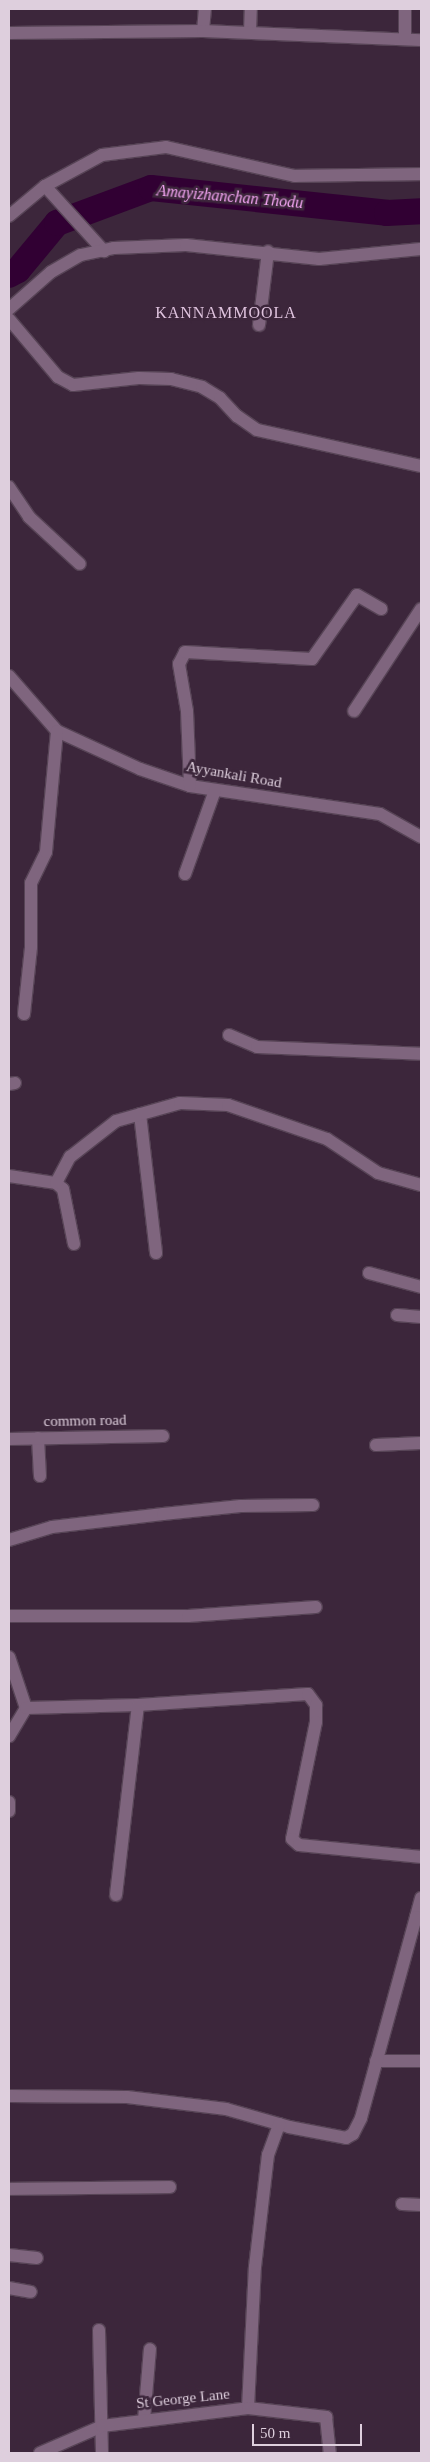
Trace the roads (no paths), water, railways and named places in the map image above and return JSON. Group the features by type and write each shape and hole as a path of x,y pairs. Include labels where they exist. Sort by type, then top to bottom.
{"street":[{"path":"203,31 204,9"},
{"path":"250,32 251,9"},
{"path":"405,9 405,37"},
{"path":"9,33 203,31 405,37 421,40"},
{"path":"9,216 45,186 102,155 166,147 295,176 421,174"},
{"path":"45,186 104,251"},
{"path":"9,310 51,272 81,255 151,244 268,252 319,259 421,249"},
{"path":"259,325 268,252"},
{"path":"9,319 58,377 73,385 139,378 171,379 202,387 220,398 237,416 257,430 421,466"},
{"path":"9,487 29,517 80,564"},
{"path":"190,786 187,711 180,664 185,652 312,659 357,595 381,609"},
{"path":"354,711 421,609"},
{"name":"Ayyankali Road","path":"9,676 58,731 140,769 190,786 380,814 421,837"},
{"path":"24,1014 31,947 31,883 46,852 58,731"},
{"path":"185,874 215,790"},
{"path":"229,1035 257,1047 421,1054"},
{"path":"56,1183 70,1157 116,1121 180,1103 228,1104 327,1139 378,1173 421,1185"},
{"path":"140,1114 156,1253"},
{"path":"9,1176 56,1183 63,1188 74,1244"},
{"path":"369,1273 421,1287"},
{"path":"397,1315 421,1317"},
{"name":"common road","path":"9,1439 163,1436"},
{"path":"38,1438 40,1476"},
{"path":"376,1445 421,1443"},
{"path":"9,1540 52,1527 163,1514 241,1506 313,1505"},
{"path":"9,1616 188,1616 316,1607"},
{"path":"9,1657 26,1708 9,1736"},
{"path":"26,1708 138,1705 308,1694 316,1705 316,1722 292,1839 299,1845 421,1857"},
{"path":"116,1895 138,1705"},
{"path":"9,1802 9,1811"},
{"path":"9,2096 127,2097 226,2109 334,2138 346,2138 354,2134 419,1918 421,1898"},
{"path":"376,2061 421,2061"},
{"path":"248,2408 255,2267 268,2155 279,2124"},
{"path":"9,2189 170,2187"},
{"path":"402,2204 421,2205"},
{"path":"9,2255 37,2258"},
{"path":"9,2288 30,2292"},
{"path":"99,2330 102,2453"},
{"path":"144,2420 150,2349"},
{"name":"St George Lane","path":"40,2453 102,2426 248,2408 314,2414 326,2417 329,2426 330,2453"}],"waterway":[{"name":"Amayizhanchan Thodu","path":"9,275 18,270 57,223 151,188 387,213 421,211"}],"district":[{"name":"KANNAMMOOLA","path":"226,313"}]}
